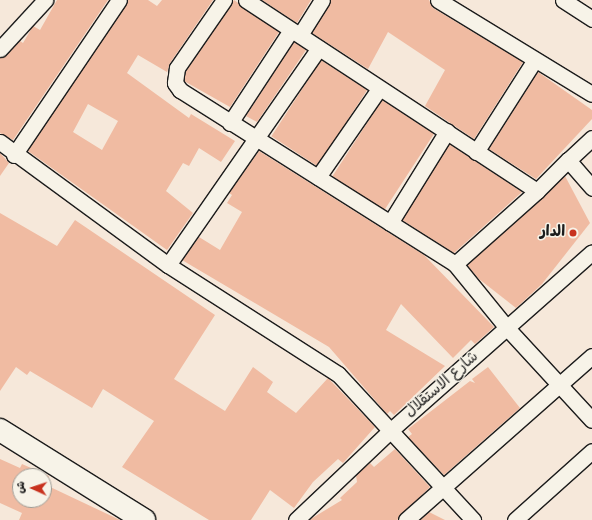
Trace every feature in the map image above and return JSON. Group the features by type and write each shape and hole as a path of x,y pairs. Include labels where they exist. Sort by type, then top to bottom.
{"main road":[{"path":"0,430 144,520"}],"street":[{"path":"0,49 45,0"},
{"path":"14,155 119,0"},
{"path":"224,0 174,76 180,90 455,264 507,328 560,382 592,420"},
{"path":"246,0 379,89 447,131 476,152 537,191"},
{"path":"230,123 295,32 322,0"},
{"path":"438,0 534,61 592,94"},
{"path":"563,0 592,19"},
{"path":"168,265 319,48"},
{"path":"476,152 534,61"},
{"path":"318,177 379,89"},
{"path":"390,223 447,131"},
{"path":"455,264 537,191 592,138"},
{"path":"0,142 14,155 168,265 338,374 473,520"},
{"path":"568,160 592,188"},
{"name":"شارع الاستقلال","path":"296,520 391,430 592,252"},
{"path":"406,520 560,382 592,356"},
{"path":"515,520 592,451"}],"building":[{"path":"57,0 108,0 13,140 0,133 0,58 20,41 23,43 33,26 40,30"},
{"path":"128,0 148,0 157,6 162,0 213,0 170,63 167,72 138,55 127,73 189,118 191,114 235,141 221,162 199,148 189,166 183,163 166,191 193,213 167,250 28,151","holes":["88,104 118,121 102,150 73,132"]},
{"path":"234,0 279,32 230,107 184,81 186,71"},
{"path":"262,0 311,0 297,23"},
{"path":"331,0 429,0 433,8 523,62 474,139 425,106 445,70 388,32 368,69 312,33"},
{"path":"294,42 306,50 257,122 246,116"},
{"path":"321,60 367,90 318,166 271,136"},
{"path":"538,72 592,110 592,119 536,179 489,149"},
{"path":"382,100 434,134 384,210 332,176"},
{"path":"449,144 522,192 454,253 402,220"},
{"path":"259,151 424,255 494,327 475,344 471,340 453,358 401,304 386,330 445,366 394,415 390,411 387,414 329,347 182,260 199,237 220,250 242,212 227,203 232,195 229,193"},
{"path":"0,153 9,163 0,176"},
{"path":"565,176 590,223 542,284 516,308 479,279 467,265"},
{"path":"0,213 57,246 75,220 215,315 174,379 225,411 253,367 273,382 267,392 296,413 328,378 375,427 343,463 338,459 313,482 294,508 270,490 251,520 209,520 122,467 154,421 103,389 92,408 30,371 27,375 16,367 0,391"},
{"path":"488,367 520,408 444,475 408,437 412,434 408,429 470,381 475,383 472,379"},
{"path":"395,449 430,487 397,520 309,520 342,500 340,498 357,482 356,475 370,463 374,467"},
{"path":"0,459 20,468 12,468 12,508 52,508 52,488 120,520 19,520 22,513 0,503"},
{"path":"22,464 31,468 20,468"},
{"path":"429,512 445,520 420,520"}],"place":[{"name":"الدار","path":"573,233"}]}
